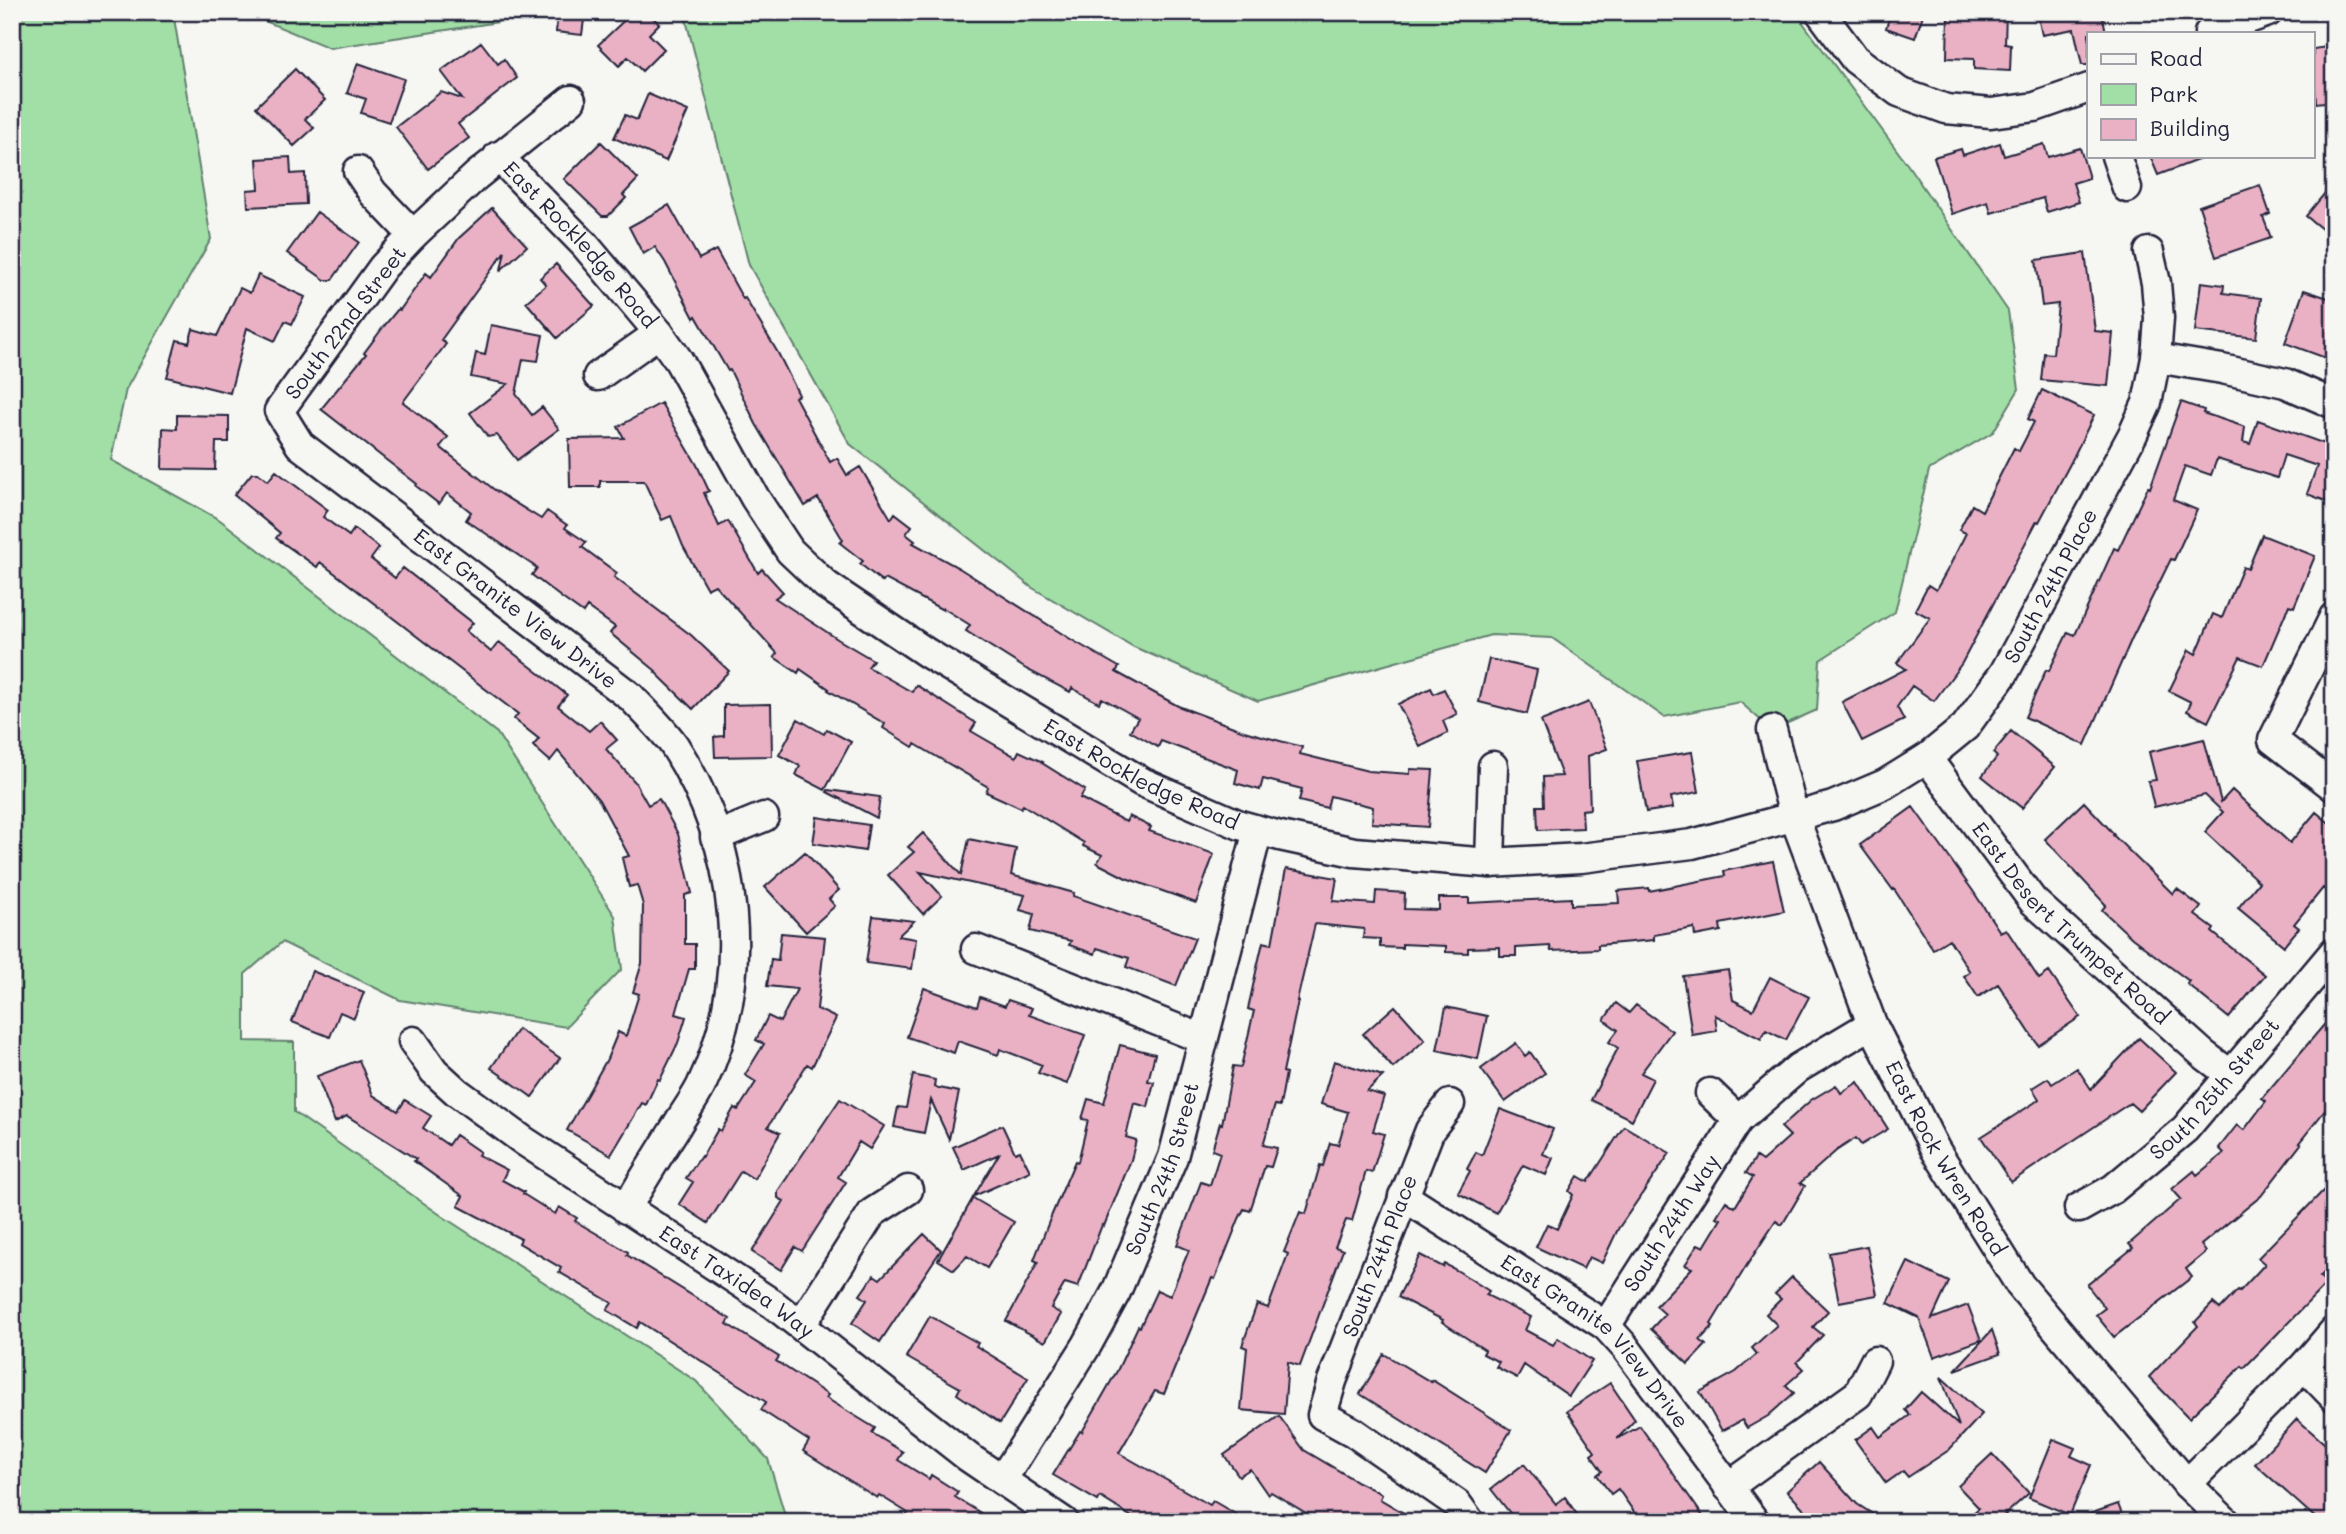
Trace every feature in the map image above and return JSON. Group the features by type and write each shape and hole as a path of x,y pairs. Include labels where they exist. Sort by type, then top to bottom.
{"street":[{"path":"1820,12 1855,59 1899,92 1946,108 1991,113 2035,107 2087,89"},
{"path":"2212,32 2268,12"},
{"name":"South 22nd Street","path":"279,411 383,267 413,235 498,156 571,100"},
{"name":"East Rockledge Road","path":"498,156 585,245 659,333 679,361 755,498 790,551 826,585 927,653 1142,782 1240,825 1258,830 1354,852 1490,863 1581,858 1692,844 1794,816"},
{"path":"2117,158 2127,188"},
{"name":"South 22nd Street","path":"358,171 373,193 413,235"},
{"name":"South 24th Place","path":"1794,816 1833,806 1885,783 1927,758 1965,727 2004,673 2133,434 2147,403 2156,358 2159,318 2156,282 2149,252"},
{"name":"East Rockledge Road","path":"598,376 659,333"},
{"path":"2156,358 2286,383 2334,404"},
{"name":"East Granite View Drive","path":"279,411 300,445 631,697 673,743 702,799 725,864 733,913 733,955 726,1013 716,1051 700,1088 626,1209"},
{"path":"2334,617 2273,740 2334,787"},
{"name":"East Rock Wren Road","path":"1772,730 1794,816 1872,1024 1935,1149 2020,1285 2187,1484 2226,1522"},
{"name":"East Desert Trumpet Road","path":"1927,758 2033,901 2203,1054 2231,1075"},
{"path":"1490,863 1493,766"},
{"path":"716,837 764,817"},
{"name":"South 24th Street","path":"1002,1480 1087,1345 1116,1293 1173,1157 1258,830"},
{"path":"976,949 1203,1039"},
{"name":"South 25th Street","path":"2079,1208 2113,1189 2186,1129 2334,952"},
{"name":"South 24th Way","path":"1606,1326 1738,1120 1798,1068 1872,1024"},
{"name":"East Taxidea Way","path":"413,1041 434,1071 524,1141 773,1304 968,1458 1064,1522"},
{"path":"1710,1093 1738,1120"},
{"name":"South 24th Place","path":"1450,1104 1430,1130 1332,1381 1322,1415 1353,1432 1457,1504 1470,1522"},
{"path":"801,1325 873,1213 908,1190"},
{"name":"East Granite View Drive","path":"1403,1196 1606,1326 1625,1347 1755,1522"},
{"path":"2187,1484 2304,1366 2334,1331"},
{"path":"1728,1487 1858,1394 1875,1361"},
{"path":"2304,1366 2334,1397"}],"green space":[{"path":"12,12 173,12 211,239 126,389 111,460 220,520 497,733 615,916 622,969 566,1027 400,1000 282,942 245,974 245,1041 294,1042 294,1112 442,1216 696,1381 768,1459 787,1522 12,1522"},
{"path":"243,12 503,12 498,22 330,48"},
{"path":"684,12 1795,12 1907,164 2008,311 2019,389 1993,432 1929,470 1895,612 1820,660 1817,710 1772,730 1740,702 1664,717 1552,638 1491,635 1258,701 1134,647 1031,587 850,444 749,265"}],"building":[{"path":"558,12 585,12 582,35 556,32"},
{"path":"633,12 648,12 659,24 649,34 664,49 642,71 628,57 619,66 598,45"},
{"path":"1891,12 1924,12 1915,38 1886,28"},
{"path":"1948,12 2006,12 2005,44 2011,45 2010,71 1974,69 1974,59 1947,58"},
{"path":"2037,12 2102,12 2106,32 2087,32 2087,65 2082,65 2074,29 2042,35"},
{"path":"481,42 498,64 504,59 517,78 458,124 469,138 428,169 396,127 441,92 462,99 441,71"},
{"path":"2334,46 2334,101 2316,103 2314,49"},
{"path":"358,63 404,79 389,122 361,113 366,99 347,93"},
{"path":"295,69 325,100 305,119 314,128 294,146 256,107"},
{"path":"648,94 688,111 666,161 614,138 625,115 637,120"},
{"path":"601,142 638,179 623,195 626,198 608,216 602,216 564,179"},
{"path":"2000,143 2004,156 2044,144 2048,157 2080,148 2089,178 2073,183 2079,202 2047,212 2043,198 1991,213 1988,202 1952,214 1934,157 1961,149 1963,155"},
{"path":"290,157 291,174 305,173 306,204 248,207 247,190 259,189 257,159"},
{"path":"2151,158 2203,158 2158,175"},
{"path":"2334,182 2334,239 2306,216"},
{"path":"2260,185 2270,214 2263,217 2271,238 2216,257 2199,206"},
{"path":"669,205 699,259 716,250 743,299 745,298 778,353 799,395 795,397 830,462 837,458 847,475 860,467 891,519 895,513 912,526 906,534 915,541 913,543 959,568 1119,667 1116,672 1178,706 1244,731 1302,747 1300,754 1368,771 1410,774 1410,769 1433,770 1428,827 1372,823 1373,807 1330,796 1327,808 1299,801 1302,789 1263,779 1260,790 1235,783 1238,770 1161,741 1158,747 1130,731 1138,718 1102,698 1099,703 1072,688 1070,692 1026,669 966,631 970,625 943,608 885,579 883,582 860,564 863,561 840,543 843,540 818,498 805,506 756,424 730,370 728,371 696,316 694,318 655,247 643,254 629,227"},
{"path":"492,208 527,246 501,270 505,251 441,340 446,344 403,402 448,437 440,447 496,491 541,519 547,511 567,525 565,528 586,542 582,547 617,573 614,577 691,635 729,671 693,709 656,671 610,633 615,627 587,607 583,613 562,598 532,575 537,568 466,520 471,512 447,493 439,504 321,409 426,273 431,277 459,238"},
{"path":"317,212 359,242 332,280 325,280 287,253"},
{"path":"2085,253 2095,331 2113,333 2108,386 2041,380 2044,353 2053,354 2058,304 2042,306 2036,260"},
{"path":"556,264 594,306 557,338 526,302 546,285 540,278"},
{"path":"258,275 305,297 292,324 285,321 275,341 247,328 230,393 167,377 177,340 189,343 193,329 217,336 240,288 250,293"},
{"path":"2201,282 2224,285 2223,293 2261,298 2256,338 2195,331"},
{"path":"2304,290 2334,300 2334,361 2285,343"},
{"path":"491,325 543,335 538,361 523,359 516,394 532,415 542,407 559,429 517,460 497,435 488,437 470,413 508,384 471,377 476,353 485,355"},
{"path":"2042,390 2094,415 2071,462 1962,663 1934,701 1912,686 1897,707 1904,720 1862,741 1842,702 1906,669 1897,663 1930,618 1915,610 1928,585 1936,590 1949,567 1966,533 1959,530 1972,505 1982,511 2014,448 2019,451 2034,422 2028,419"},
{"path":"2181,402 2204,410 2203,413 2245,427 2243,442 2250,444 2258,420 2325,444 2334,426 2334,504 2307,494 2317,466 2284,455 2277,478 2217,459 2211,475 2185,466 2173,500 2197,510 2174,560 2171,559 2132,638 2085,745 2025,717 2046,670 2049,671 2068,632 2075,635 2114,548 2118,550 2148,487 2150,488"},
{"path":"661,403 697,465 709,491 704,493 719,526 728,521 758,573 762,569 783,592 775,598 873,660 868,667 912,692 916,685 976,723 971,731 1016,757 1019,751 1043,762 1085,790 1080,798 1126,822 1129,816 1151,827 1149,831 1214,854 1196,903 1126,878 1097,863 1102,855 1083,846 1084,843 1023,805 1021,808 986,792 988,787 915,744 913,747 883,728 885,724 828,690 800,669 798,673 774,657 777,653 715,585 707,589 683,546 671,516 662,520 644,481 600,481 600,487 570,487 569,439 624,438 618,427"},
{"path":"177,415 229,416 229,442 216,442 215,470 162,469 163,428 177,429"},
{"path":"276,471 328,510 323,517 349,536 354,529 379,548 371,559 395,578 403,568 473,623 466,631 491,652 499,642 567,695 558,706 589,731 600,721 617,740 606,749 635,782 648,805 659,799 678,834 692,893 685,895 685,944 695,944 695,969 689,969 676,1014 686,1017 678,1043 660,1080 658,1079 646,1105 642,1103 611,1155 567,1130 607,1059 618,1032 626,1036 639,994 633,992 642,963 643,905 637,885 629,887 622,858 629,856 599,800 558,751 550,761 533,746 539,739 514,719 518,714 320,562 317,567 276,538 280,533 234,495 252,473 258,473 268,481"},
{"path":"2262,535 2315,556 2294,607 2289,605 2263,666 2240,657 2208,722 2187,711 2191,702 2169,691 2189,650 2196,654 2213,614 2222,618 2243,567 2248,569"},
{"path":"1489,659 1537,670 1527,714 1479,702"},
{"path":"1431,688 1434,694 1444,689 1457,714 1443,721 1448,733 1420,747 1398,704"},
{"path":"1589,702 1607,749 1588,756 1590,809 1582,810 1583,828 1538,830 1537,806 1544,806 1543,777 1562,776 1541,721"},
{"path":"771,704 772,756 715,757 714,737 724,736 724,705"},
{"path":"798,719 824,734 827,729 851,742 825,790 796,775 800,766 779,755"},
{"path":"2011,731 2055,767 2022,808 1982,776 1997,757 1993,753"},
{"path":"2204,739 2221,802 2232,790 2290,843 2316,812 2334,827 2334,897 2323,888 2294,924 2299,928 2284,946 2238,908 2259,882 2205,832 2223,812 2205,795 2154,807 2148,781 2156,780 2149,752"},
{"path":"1692,752 1699,792 1671,797 1673,808 1646,812 1637,761"},
{"path":"827,792 880,797 877,818"},
{"path":"2084,802 2113,835 2173,894 2177,889 2201,907 2195,915 2214,929 2212,932 2265,975 2229,1018 2187,984 2189,981 2132,938 2102,910 2106,905 2045,839"},
{"path":"1913,807 2000,932 2006,929 2039,979 2049,972 2080,1017 2038,1045 1998,984 1978,997 1964,976 1970,972 1949,939 1933,949 1894,889 1860,845"},
{"path":"817,817 869,825 865,851 813,843"},
{"path":"923,833 961,875 969,839 1016,849 1011,875 1074,893 1073,896 1195,938 1176,986 1126,967 1129,958 1097,948 1095,954 1069,945 1071,941 1030,931 1034,914 1020,910 1025,895 920,872 942,896 923,914 888,875 914,852 908,847"},
{"path":"805,852 839,890 829,899 835,906 806,932 765,887"},
{"path":"1773,861 1784,911 1720,924 1721,931 1695,936 1694,928 1654,935 1654,940 1598,945 1598,949 1551,951 1550,946 1516,948 1516,956 1500,956 1500,947 1468,948 1468,953 1446,952 1446,946 1402,944 1402,948 1380,947 1380,939 1363,938 1364,929 1315,924 1283,1072 1286,1073 1280,1106 1275,1105 1263,1145 1277,1148 1271,1167 1265,1166 1250,1211 1244,1209 1239,1219 1164,1394 1155,1391 1119,1453 1210,1505 1213,1501 1249,1522 1140,1522 1100,1497 1098,1501 1053,1475 1080,1431 1082,1432 1117,1371 1157,1290 1170,1296 1189,1250 1177,1245 1201,1182 1210,1185 1220,1153 1212,1150 1220,1123 1222,1124 1233,1066 1241,1067 1254,1011 1248,1009 1256,972 1263,942 1272,944 1286,869 1337,878 1333,901 1375,904 1376,891 1405,893 1404,909 1439,910 1439,898 1469,898 1469,903 1571,898 1571,905 1619,903 1618,891 1649,888 1649,891 1725,876 1724,871"},
{"path":"873,916 914,921 898,936 916,939 912,969 866,963"},
{"path":"781,933 825,937 817,1009 836,1018 812,1067 807,1064 768,1127 780,1133 754,1179 741,1171 708,1223 679,1204 693,1182 686,1178 718,1129 721,1131 734,1108 738,1110 756,1082 745,1075 764,1044 756,1040 768,1016 780,1022 797,989 767,986 771,959 778,960"},
{"path":"1728,970 1733,1000 1753,1010 1770,977 1809,997 1786,1040 1766,1030 1761,1039 1715,1015 1717,1031 1692,1035 1683,976"},
{"path":"312,971 364,992 354,1018 340,1012 330,1037 292,1022"},
{"path":"924,988 977,1007 980,997 1005,1006 1008,1000 1032,1008 1029,1015 1085,1035 1067,1084 1038,1073 1042,1065 1000,1049 998,1055 958,1041 954,1053 907,1037"},
{"path":"1616,1003 1629,1013 1636,1005 1672,1031 1641,1073 1653,1079 1632,1120 1591,1100 1618,1048 1609,1042 1618,1030 1604,1020"},
{"path":"1395,1006 1425,1040 1393,1068 1363,1034"},
{"path":"1446,1007 1487,1016 1478,1059 1437,1050"},
{"path":"2334,1013 2334,1099 2261,1196 2201,1245 2206,1252 2186,1269 2192,1277 2114,1337 2096,1315 2105,1308 2087,1285 2133,1248 2129,1244 2181,1199 2172,1189 2194,1171 2197,1175 2224,1153 2219,1148 2237,1125 2244,1130 2266,1101 2262,1098"},
{"path":"518,1029 560,1058 532,1097 491,1068"},
{"path":"2139,1038 2176,1072 2139,1111 2130,1103 2011,1182 1981,1137 2039,1099 2032,1088 2048,1078 2052,1084 2077,1068 2091,1089"},
{"path":"1516,1043 1525,1056 1530,1052 1545,1073 1505,1102 1481,1069"},
{"path":"1120,1045 1155,1054 1148,1081 1154,1082 1148,1107 1134,1103 1126,1137 1136,1140 1131,1160 1078,1287 1065,1283 1051,1308 1061,1314 1045,1342 1006,1321 1038,1262 1034,1260 1050,1219 1075,1161 1078,1162 1088,1120 1082,1119 1088,1099 1104,1103"},
{"path":"359,1060 373,1095 398,1111 405,1100 431,1116 423,1128 448,1145 455,1135 480,1152 478,1155 507,1170 502,1180 555,1214 559,1207 577,1218 575,1221 628,1252 627,1255 730,1319 727,1324 779,1357 776,1361 828,1395 826,1398 875,1428 872,1433 903,1452 898,1460 929,1479 931,1475 958,1492 955,1497 995,1522 903,1522 908,1513 879,1495 877,1498 803,1451 809,1441 761,1410 766,1402 640,1322 637,1328 607,1310 612,1303 559,1272 561,1268 519,1243 521,1239 458,1206 463,1196 414,1161 416,1159 347,1116 335,1122 317,1076"},
{"path":"1334,1061 1383,1076 1367,1091 1384,1096 1373,1131 1384,1134 1372,1173 1366,1171 1352,1221 1346,1220 1335,1247 1343,1250 1300,1366 1288,1362 1284,1414 1241,1410 1247,1348 1242,1346 1257,1304 1268,1308 1288,1254 1284,1252 1300,1212 1306,1214 1320,1165 1323,1166 1330,1143 1338,1145 1348,1112 1321,1104"},
{"path":"913,1075 935,1080 934,1087 959,1092 949,1139 931,1100 924,1133 894,1127 898,1107 906,1108"},
{"path":"1858,1082 1888,1129 1861,1145 1856,1138 1836,1151 1800,1183 1805,1186 1782,1225 1776,1221 1711,1324 1713,1326 1700,1340 1706,1345 1688,1364 1651,1329 1665,1314 1656,1306 1692,1268 1685,1265 1698,1244 1704,1247 1721,1219 1716,1217 1726,1201 1735,1207 1753,1177 1746,1173 1756,1157 1762,1161 1790,1136 1781,1127 1811,1100 1836,1085 1841,1093"},
{"path":"840,1099 884,1126 870,1149 859,1142 838,1177 846,1182 802,1251 795,1247 781,1270 752,1252 784,1201 778,1198 778,1191"},
{"path":"1500,1109 1553,1129 1543,1154 1553,1158 1546,1175 1523,1165 1496,1213 1458,1193 1470,1171 1467,1169 1476,1152 1482,1155"},
{"path":"1002,1125 1015,1153 1020,1151 1030,1171 974,1196 999,1154 964,1170 953,1147"},
{"path":"1624,1126 1670,1153 1618,1229 1602,1263 1589,1257 1583,1269 1536,1247 1547,1224 1557,1229 1573,1195 1569,1191 1578,1176 1588,1182"},
{"path":"2325,1189 2334,1197 2334,1262 2320,1277 2327,1283 2244,1368 2242,1366 2189,1418 2149,1377 2198,1326 2195,1322 2213,1303 2220,1309 2240,1291 2265,1264 2258,1258"},
{"path":"973,1198 1014,1222 987,1268 967,1256 954,1270 938,1260"},
{"path":"924,1234 941,1250 880,1342 852,1323 867,1300 860,1295 874,1275 880,1279"},
{"path":"1867,1246 1877,1295 1839,1302 1829,1253"},
{"path":"1420,1255 1443,1267 1445,1264 1458,1271 1489,1291 1486,1295 1531,1317 1525,1330 1553,1345 1558,1338 1592,1361 1569,1396 1524,1365 1517,1378 1496,1367 1499,1362 1483,1354 1485,1350 1442,1322 1443,1320 1398,1297"},
{"path":"1908,1262 1949,1282 1932,1319 1968,1305 1981,1340 1934,1357 1919,1318 1888,1303"},
{"path":"1792,1277 1828,1311 1813,1327 1823,1335 1797,1362 1804,1369 1786,1385 1794,1393 1768,1416 1747,1428 1742,1420 1722,1431 1700,1392 1736,1372 1757,1354 1752,1348 1777,1325 1766,1314 1781,1299 1775,1294"},
{"path":"930,1316 978,1343 976,1346 1028,1378 1000,1423 957,1394 960,1388 906,1357"},
{"path":"1992,1330 2000,1354 1955,1370"},
{"path":"1384,1354 1431,1382 1432,1380 1511,1430 1485,1473 1360,1394"},
{"path":"1941,1377 1982,1414 1949,1450 1908,1477 1903,1471 1886,1483 1855,1440 1873,1427 1880,1437 1910,1415 1905,1410 1921,1392 1959,1426"},
{"path":"1610,1383 1635,1420 1617,1439 1640,1426 1707,1522 1641,1522 1618,1489 1611,1494 1597,1475 1602,1471 1591,1455 1595,1452 1567,1411"},
{"path":"1279,1416 1304,1450 1382,1494 1380,1499 1419,1522 1321,1522 1271,1492 1268,1495 1250,1469 1239,1476 1224,1455"},
{"path":"2297,1419 2334,1452 2334,1522 2320,1522 2255,1464"},
{"path":"2053,1439 2075,1448 2071,1456 2091,1465 2070,1515 2029,1498"},
{"path":"1992,1454 2029,1493 1997,1522 1981,1522 1973,1513 1979,1508 1958,1486"},
{"path":"1819,1462 1857,1504 1885,1522 1792,1522 1805,1510 1787,1491"},
{"path":"1524,1464 1556,1504 1565,1497 1582,1522 1517,1522 1491,1489"},
{"path":"2118,1504 2125,1522 2075,1522 2075,1519"}]}
